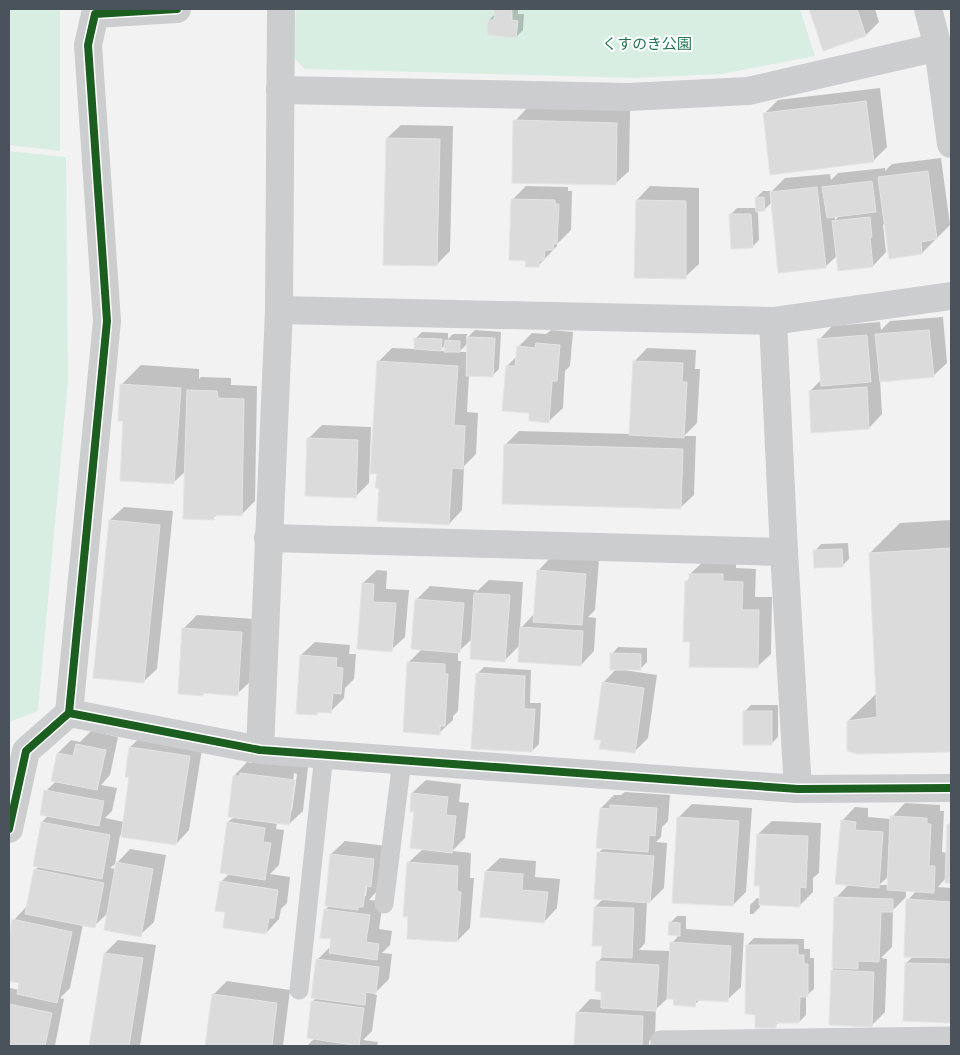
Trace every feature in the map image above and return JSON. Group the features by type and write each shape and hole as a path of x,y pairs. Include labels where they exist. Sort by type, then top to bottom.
{"street":[{"path":"69,713 107,322 88,45 95,14 177,9"},
{"path":"260,750 279,310 281,9"},
{"path":"928,9 938,47 951,144"},
{"path":"280,90 630,97 748,91 938,47"},
{"path":"279,310 773,321 951,296"},
{"path":"773,321 798,789"},
{"path":"268,538 784,552"},
{"path":"9,829 17,750 69,713 260,750 798,789 951,788"}],"lane":[{"path":"299,990 324,754"},
{"path":"384,904 402,760"},
{"path":"660,1046 660,1040 951,1036"}],"green space":[{"path":"9,9 60,9 60,151 9,145"},
{"name":"くすのき公園","path":"296,9 800,9 815,56 722,74 635,78 305,69 293,57"},
{"path":"9,151 66,157 68,380 38,711 9,722"}],"building":[{"path":"495,9 512,9 512,20 518,21 516,38 487,35 488,20 494,20"},
{"path":"809,9 857,9 866,36 823,51"},
{"path":"866,101 874,162 770,175 763,113"},
{"path":"513,120 617,123 616,185 512,183"},
{"path":"386,138 440,139 437,266 383,265"},
{"path":"928,171 937,239 921,242 922,254 889,259 878,177"},
{"path":"872,181 876,212 827,218 822,187"},
{"path":"817,187 826,268 778,273 770,192"},
{"path":"764,197 765,211 756,212 755,198"},
{"path":"511,199 555,200 555,204 559,204 557,244 553,244 554,250 545,250 544,261 539,261 539,267 525,267 526,261 509,260"},
{"path":"636,200 686,201 686,279 634,278"},
{"path":"729,214 751,214 753,248 731,249"},
{"path":"870,217 873,267 838,271 832,221"},
{"path":"929,330 934,377 880,382 875,334"},
{"path":"867,335 871,382 821,386 817,339"},
{"path":"467,337 495,338 493,377 466,376"},
{"path":"414,338 442,339 441,351 414,349"},
{"path":"445,340 460,341 460,352 444,352"},
{"path":"536,343 560,345 557,381 552,381 549,423 529,421 529,413 502,411 506,366 515,366 517,346 535,348"},
{"path":"377,361 458,366 454,425 465,426 463,469 452,468 449,525 377,521 379,488 375,488 377,474 370,474"},
{"path":"633,361 683,363 682,382 687,382 684,438 629,435"},
{"path":"120,384 181,388 174,484 120,481 123,421 118,421"},
{"path":"867,387 869,429 811,433 809,391"},
{"path":"187,390 217,391 218,398 244,399 242,516 213,515 214,520 183,519"},
{"path":"307,438 358,440 356,498 305,496"},
{"path":"504,444 683,449 681,509 502,504"},
{"path":"109,520 160,525 144,683 93,678"},
{"path":"951,548 951,752 857,754 847,751 847,721 877,717 869,553"},
{"path":"842,549 843,567 814,568 813,550"},
{"path":"537,570 586,574 582,625 533,622"},
{"path":"689,574 723,574 723,581 743,582 742,610 759,610 758,668 689,667 690,642 683,642 685,581 689,582"},
{"path":"362,583 374,584 373,602 396,603 392,652 357,649"},
{"path":"474,593 510,595 505,662 470,659"},
{"path":"415,599 464,603 460,653 411,649"},
{"path":"520,627 583,631 581,666 518,662"},
{"path":"182,628 242,632 238,696 203,693 203,696 178,694"},
{"path":"610,653 641,654 641,670 610,670"},
{"path":"300,655 337,658 336,667 343,668 341,694 333,693 331,713 317,712 317,715 296,714"},
{"path":"407,662 445,664 445,674 448,674 445,726 440,726 440,735 403,732"},
{"path":"476,673 525,676 524,709 535,709 532,752 471,749"},
{"path":"602,682 644,688 635,753 599,749 601,740 594,740"},
{"path":"743,711 772,711 772,745 743,745"},
{"path":"76,744 106,750 97,790 51,781 57,753 73,756"},
{"path":"129,747 190,756 176,845 121,837 129,777 125,777"},
{"path":"240,773 295,780 289,825 228,817 233,776 240,776"},
{"path":"44,790 104,801 99,826 40,815"},
{"path":"411,793 448,797 446,815 456,816 452,853 410,848 414,812 410,812"},
{"path":"610,805 657,808 655,836 649,835 648,852 596,848 600,808 610,809"},
{"path":"890,816 927,818 927,824 931,824 929,866 935,866 934,893 887,890"},
{"path":"677,817 739,821 733,906 672,903"},
{"path":"841,820 856,822 855,830 883,832 879,888 835,884"},
{"path":"41,822 110,835 102,879 33,866"},
{"path":"227,822 265,828 263,842 271,843 265,880 220,873"},
{"path":"947,824 951,825 951,883 945,883"},
{"path":"757,834 808,836 806,888 800,887 800,907 759,905 760,886 754,886"},
{"path":"597,852 654,856 650,903 594,899"},
{"path":"330,854 374,859 371,887 366,886 363,907 358,907 358,910 325,906"},
{"path":"116,862 153,869 141,937 104,930"},
{"path":"407,862 458,866 457,891 461,892 457,942 407,939 408,917 403,917"},
{"path":"34,869 104,883 95,928 25,914"},
{"path":"485,871 523,874 522,890 548,892 544,923 480,917"},
{"path":"220,881 278,890 274,918 269,918 266,934 223,928 225,912 215,911"},
{"path":"834,897 893,899 893,912 881,912 879,962 858,961 858,969 832,968"},
{"path":"906,899 951,902 951,958 904,957"},
{"path":"594,907 634,908 632,958 601,957 602,946 592,946"},
{"path":"324,909 370,915 366,942 379,944 377,960 329,953 331,939 320,938"},
{"path":"12,919 72,932 57,1003 17,994 19,983 9,981 9,935"},
{"path":"669,922 680,923 680,936 668,935"},
{"path":"670,942 731,946 728,1002 696,1000 695,1007 673,1005 674,999 667,999"},
{"path":"746,945 798,945 798,955 804,955 804,964 808,964 808,997 800,997 799,1023 776,1023 776,1028 755,1028 755,1015 745,1014"},
{"path":"104,953 143,958 129,1046 89,1046"},
{"path":"316,959 379,967 376,994 366,992 365,1005 311,998"},
{"path":"596,961 659,965 656,1011 601,1008 601,992 595,991"},
{"path":"905,963 951,964 951,1023 903,1021"},
{"path":"831,970 874,972 872,1027 829,1025"},
{"path":"212,994 277,1003 272,1046 205,1046"},
{"path":"311,1001 364,1008 359,1046 307,1038"},
{"path":"9,1004 52,1013 45,1046 9,1046"},
{"path":"576,1012 643,1016 642,1046 574,1046"}],"cycle path":[{"path":"9,829 26,751 69,713 107,321 88,45 95,14 177,9"},
{"path":"69,713 260,750 798,789 951,788"}]}
